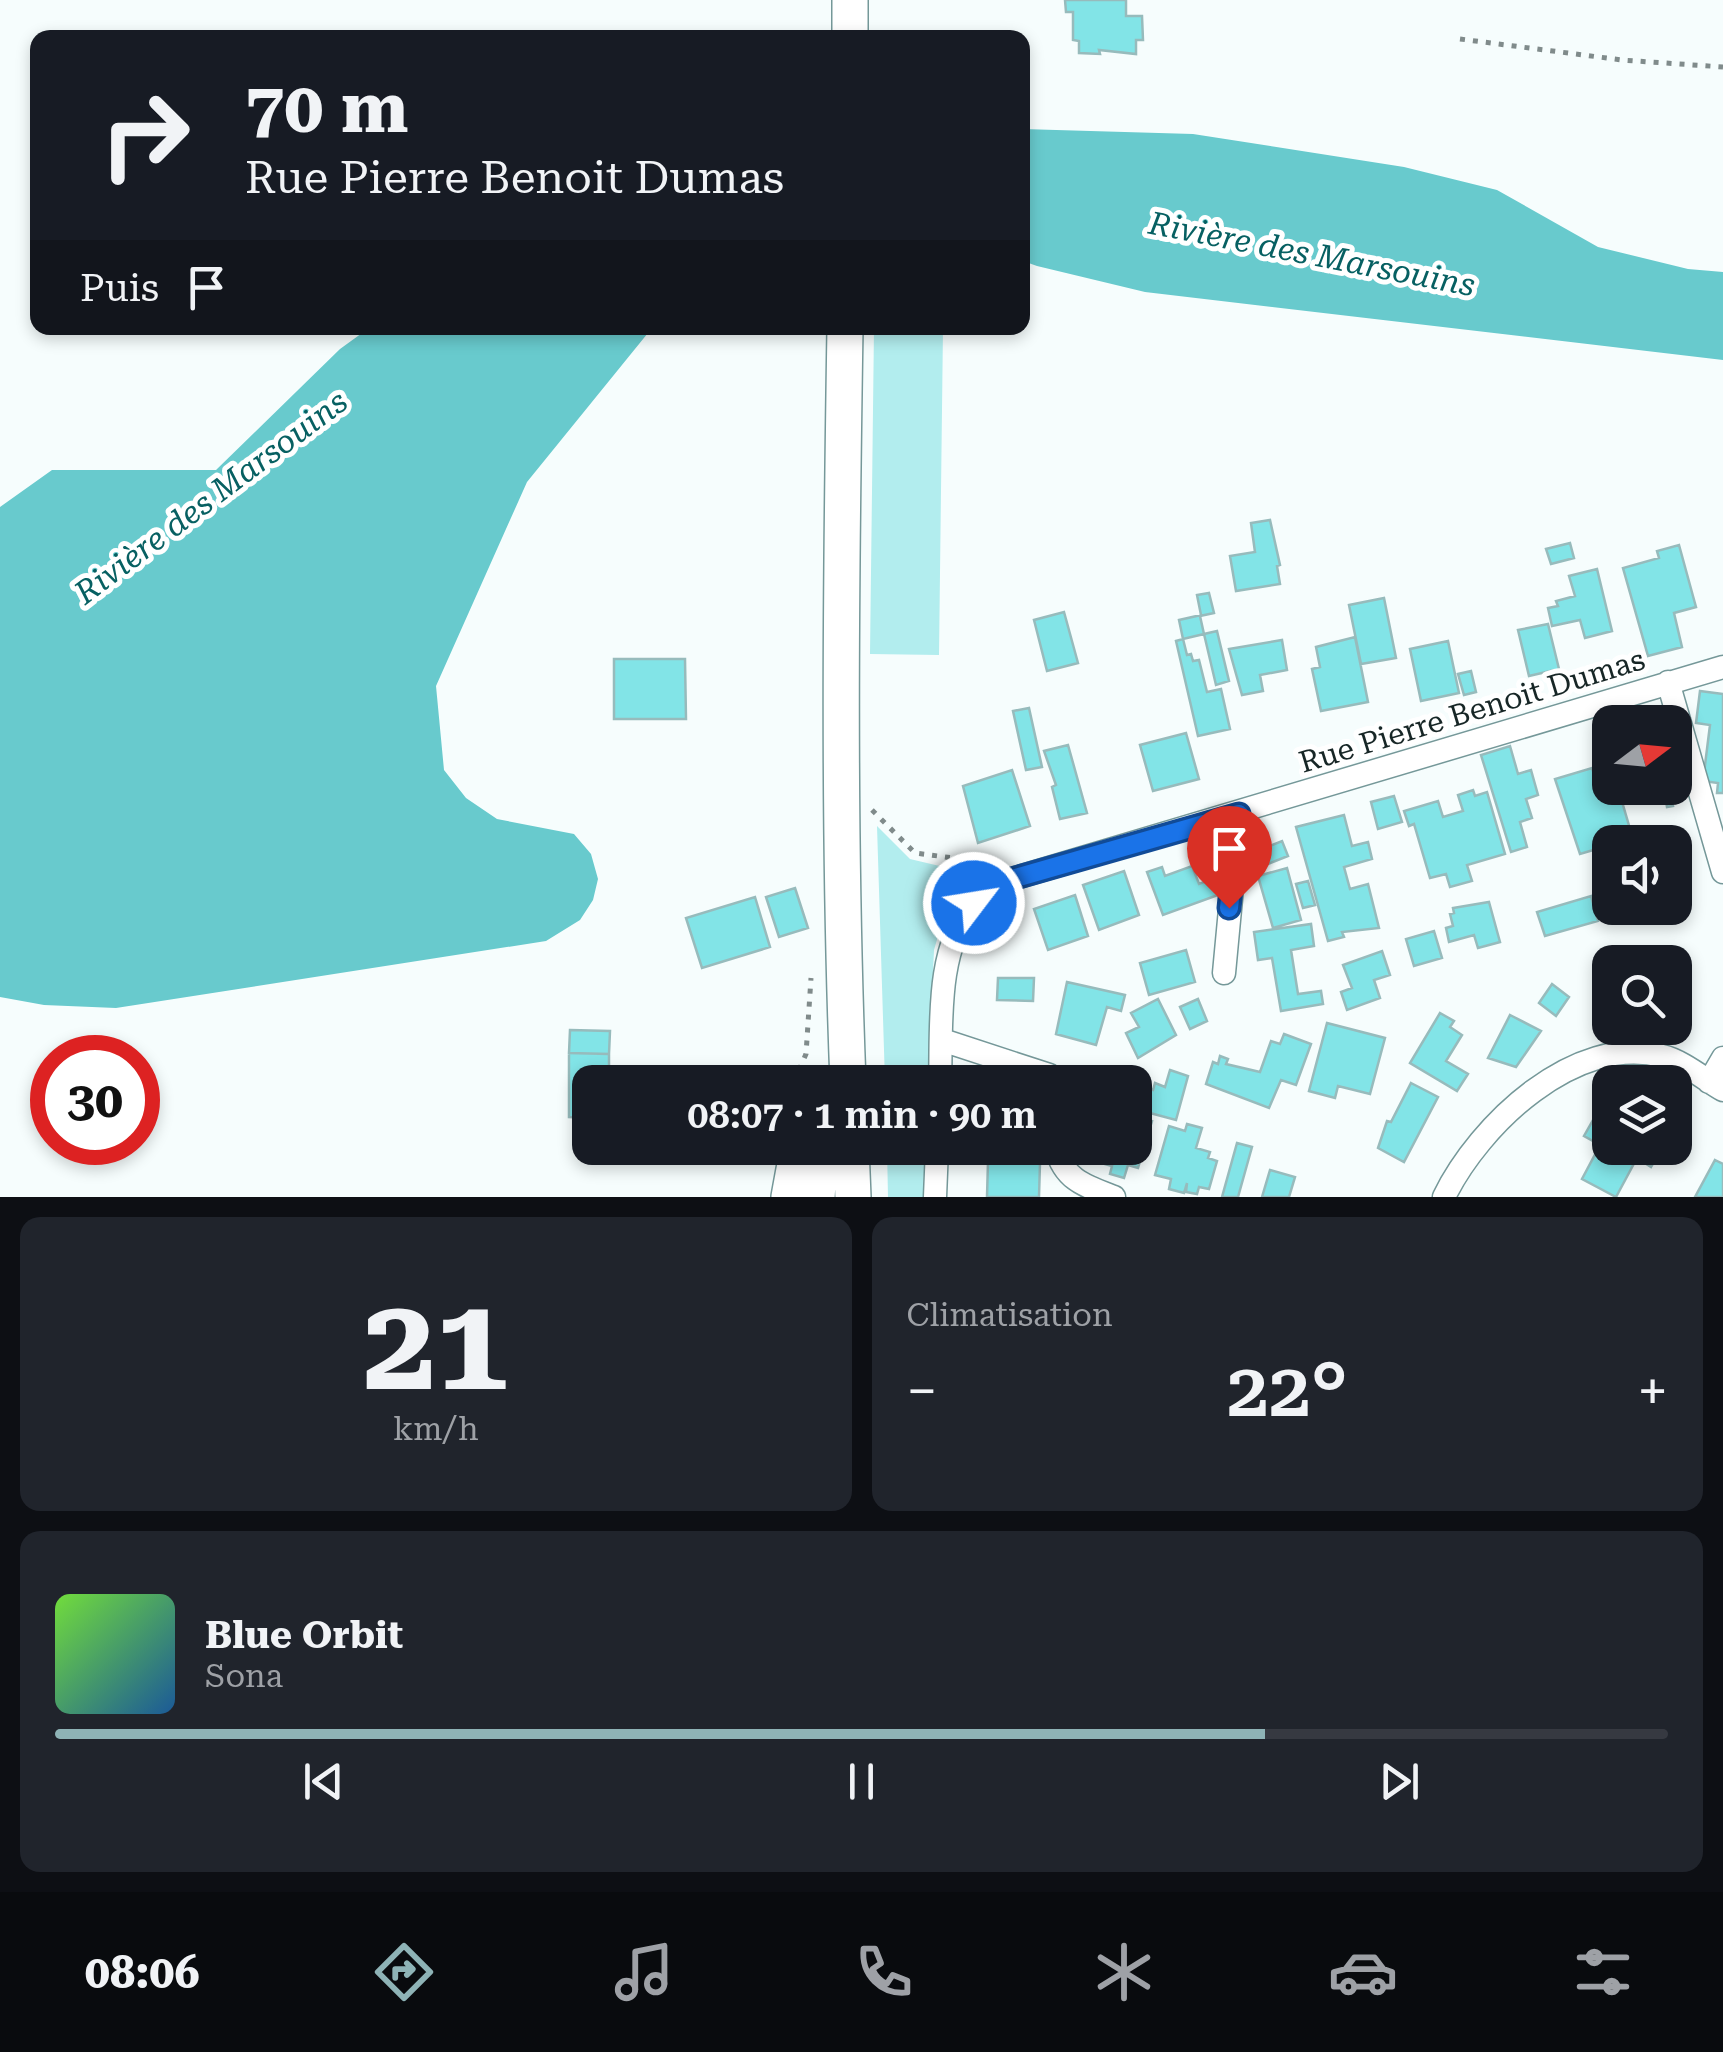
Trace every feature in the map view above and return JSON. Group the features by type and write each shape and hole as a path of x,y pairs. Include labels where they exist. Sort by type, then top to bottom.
{"main road":[{"path":"850,0 850,30"},
{"path":"832,1065 842,928 840,638 845,335"},
{"path":"789,1197 795,1165"},
{"path":"817,1197 820,1165"},
{"path":"852,1165 853,1197"}],"street":[{"name":"Rue Pierre Benoit Dumas","path":"941,1065 946,976 956,934 974,903 1012,879 1723,667"},
{"path":"1668,682 1723,872"},
{"path":"1224,973 1239,814"},
{"path":"942,1040 1016,1065"},
{"path":"1444,1197 1459,1166 1502,1119 1564,1068 1614,1053 1664,1056 1716,1086 1723,1058"},
{"path":"935,1197 936,1165"},
{"path":"1062,1165 1074,1182 1114,1197"}],"path":[{"path":"1460,39 1622,60 1723,66"},
{"path":"870,808 915,853 953,858 960,880 986,896"}],"shaded area":[{"path":"874,335 943,335 939,655 870,654"},
{"path":"877,826 910,859 948,868 953,884 934,950 929,1065 884,1065"},
{"path":"887,1165 924,1165 923,1197 888,1197"}],"water":[{"name":"Rivière des Marsouins","path":"1030,129 1193,134 1404,167 1497,190 1598,247 1688,269 1723,272 1723,360 1145,292 1030,264"},
{"name":"Rivière des Marsouins","path":"359,335 646,335 527,482 436,686 444,770 466,798 497,819 574,834 591,854 598,879 593,900 580,920 546,941 116,1008 44,1005 0,997 0,507 52,470 216,470 340,349"}],"building":[{"path":"1065,0 1126,0 1126,16 1142,16 1143,40 1136,40 1136,54 1099,50 1100,54 1079,53 1079,41 1073,40 1073,12 1066,12"},
{"path":"1270,520 1280,584 1236,591 1230,556 1255,552 1251,523"},
{"path":"1570,543 1574,558 1551,564 1546,549"},
{"path":"1679,545 1696,607 1674,613 1682,647 1648,656 1623,568 1659,558 1657,551"},
{"path":"1597,569 1612,631 1585,638 1580,620 1552,626 1548,608 1558,606 1556,601 1575,596 1569,576"},
{"path":"1209,593 1214,613 1200,616 1204,634 1183,639 1179,620 1201,615 1197,595"},
{"path":"1384,598 1396,658 1361,664 1349,605"},
{"path":"1064,612 1078,663 1047,671 1034,620"},
{"path":"1548,624 1559,669 1529,676 1518,630"},
{"path":"1217,631 1229,681 1216,685 1204,634"},
{"path":"1355,637 1368,702 1321,711 1312,669 1320,667 1316,647"},
{"path":"1183,639 1187,655 1191,654 1193,661 1199,660 1207,692 1221,689 1230,729 1198,736 1176,641"},
{"path":"1282,640 1287,670 1260,675 1263,691 1242,695 1229,649"},
{"path":"1448,641 1459,693 1421,701 1410,649"},
{"path":"614,659 685,659 686,719 614,719"},
{"path":"1471,671 1476,692 1464,695 1458,674"},
{"path":"1700,691 1723,694 1723,793 1717,793 1718,783 1703,781 1710,725 1696,723"},
{"path":"1029,708 1042,767 1026,770 1013,711"},
{"path":"1186,733 1199,779 1153,791 1140,745"},
{"path":"1068,745 1087,813 1060,819 1052,787 1056,785 1044,751"},
{"path":"1510,746 1518,774 1531,770 1538,795 1526,799 1532,818 1520,822 1527,847 1511,852 1481,755"},
{"path":"1592,768 1592,805 1623,805 1629,825 1592,825 1592,850 1580,854 1555,779"},
{"path":"1012,770 1030,826 978,843 963,786"},
{"path":"1473,790 1475,796 1487,792 1505,854 1467,865 1472,881 1450,887 1446,874 1430,878 1414,824 1409,826 1404,811 1438,801 1443,817 1463,811 1458,795"},
{"path":"1394,796 1402,822 1378,829 1371,802"},
{"path":"1344,815 1352,846 1368,842 1372,859 1344,867 1350,889 1368,884 1379,928 1342,932 1344,937 1328,941 1296,827"},
{"path":"1282,841 1288,856 1263,866 1257,851"},
{"path":"1192,866 1199,884 1212,879 1218,895 1163,915 1147,872 1162,867 1165,876"},
{"path":"1287,868 1301,920 1273,928 1258,876"},
{"path":"1124,871 1139,915 1099,930 1083,885"},
{"path":"1308,881 1315,905 1303,908 1296,884"},
{"path":"795,888 808,928 779,937 766,897"},
{"path":"1075,895 1088,936 1048,950 1034,909"},
{"path":"1591,896 1592,900 1592,923 1545,936 1537,912"},
{"path":"755,897 770,947 702,968 686,918"},
{"path":"1489,902 1500,942 1478,948 1474,935 1449,942 1446,928 1453,926 1453,908"},
{"path":"1311,924 1314,946 1291,950 1298,994 1321,991 1323,1004 1281,1011 1272,958 1258,960 1254,932"},
{"path":"1434,931 1442,958 1414,966 1406,939"},
{"path":"1186,950 1195,982 1149,995 1140,963"},
{"path":"1382,951 1390,975 1374,980 1380,998 1347,1010 1341,992 1352,988 1343,965"},
{"path":"998,978 1034,978 1033,1001 997,1000"},
{"path":"1067,982 1125,995 1121,1011 1107,1007 1096,1045 1056,1034"},
{"path":"1552,984 1569,997 1556,1016 1539,1003"},
{"path":"1158,999 1176,1035 1138,1058 1126,1033 1139,1027 1131,1013"},
{"path":"1198,999 1207,1021 1190,1029 1180,1007"},
{"path":"1440,1013 1454,1021 1450,1027 1462,1035 1446,1061 1468,1074 1457,1091 1410,1063"},
{"path":"1510,1015 1541,1031 1516,1067 1488,1058"},
{"path":"1327,1023 1385,1038 1370,1094 1338,1086 1335,1098 1309,1091"},
{"path":"570,1030 610,1031 609,1054 569,1053"},
{"path":"1284,1034 1311,1044 1296,1085 1281,1080 1269,1108 1206,1084 1213,1062 1218,1064 1220,1056 1228,1059 1226,1064 1260,1072 1271,1041 1280,1044"},
{"path":"569,1053 609,1054 609,1065 572,1065 572,1117"},
{"path":"1170,1070 1188,1076 1176,1120 1152,1114 1155,1083 1165,1087"},
{"path":"1411,1083 1438,1097 1404,1162 1378,1148 1387,1121 1391,1122"},
{"path":"1592,1122 1592,1140 1584,1136"},
{"path":"1187,1124 1202,1128 1196,1148 1210,1152 1208,1158 1217,1161 1209,1189 1199,1187 1197,1194 1186,1192 1187,1183 1184,1193 1169,1189 1171,1179 1155,1175 1169,1126 1185,1131"},
{"path":"1237,1143 1252,1147 1238,1197 1222,1197"},
{"path":"1592,1160 1592,1165 1633,1165 1616,1197 1582,1179"},
{"path":"1715,1160 1723,1164 1723,1197 1695,1197"},
{"path":"988,1165 1040,1165 1039,1197 987,1197"},
{"path":"1108,1165 1128,1165 1124,1178 1110,1174 1112,1166"},
{"path":"1270,1170 1295,1177 1289,1197 1262,1197"}],"route":[{"path":"974,903 1012,879 1239,814 1229,908"}]}
